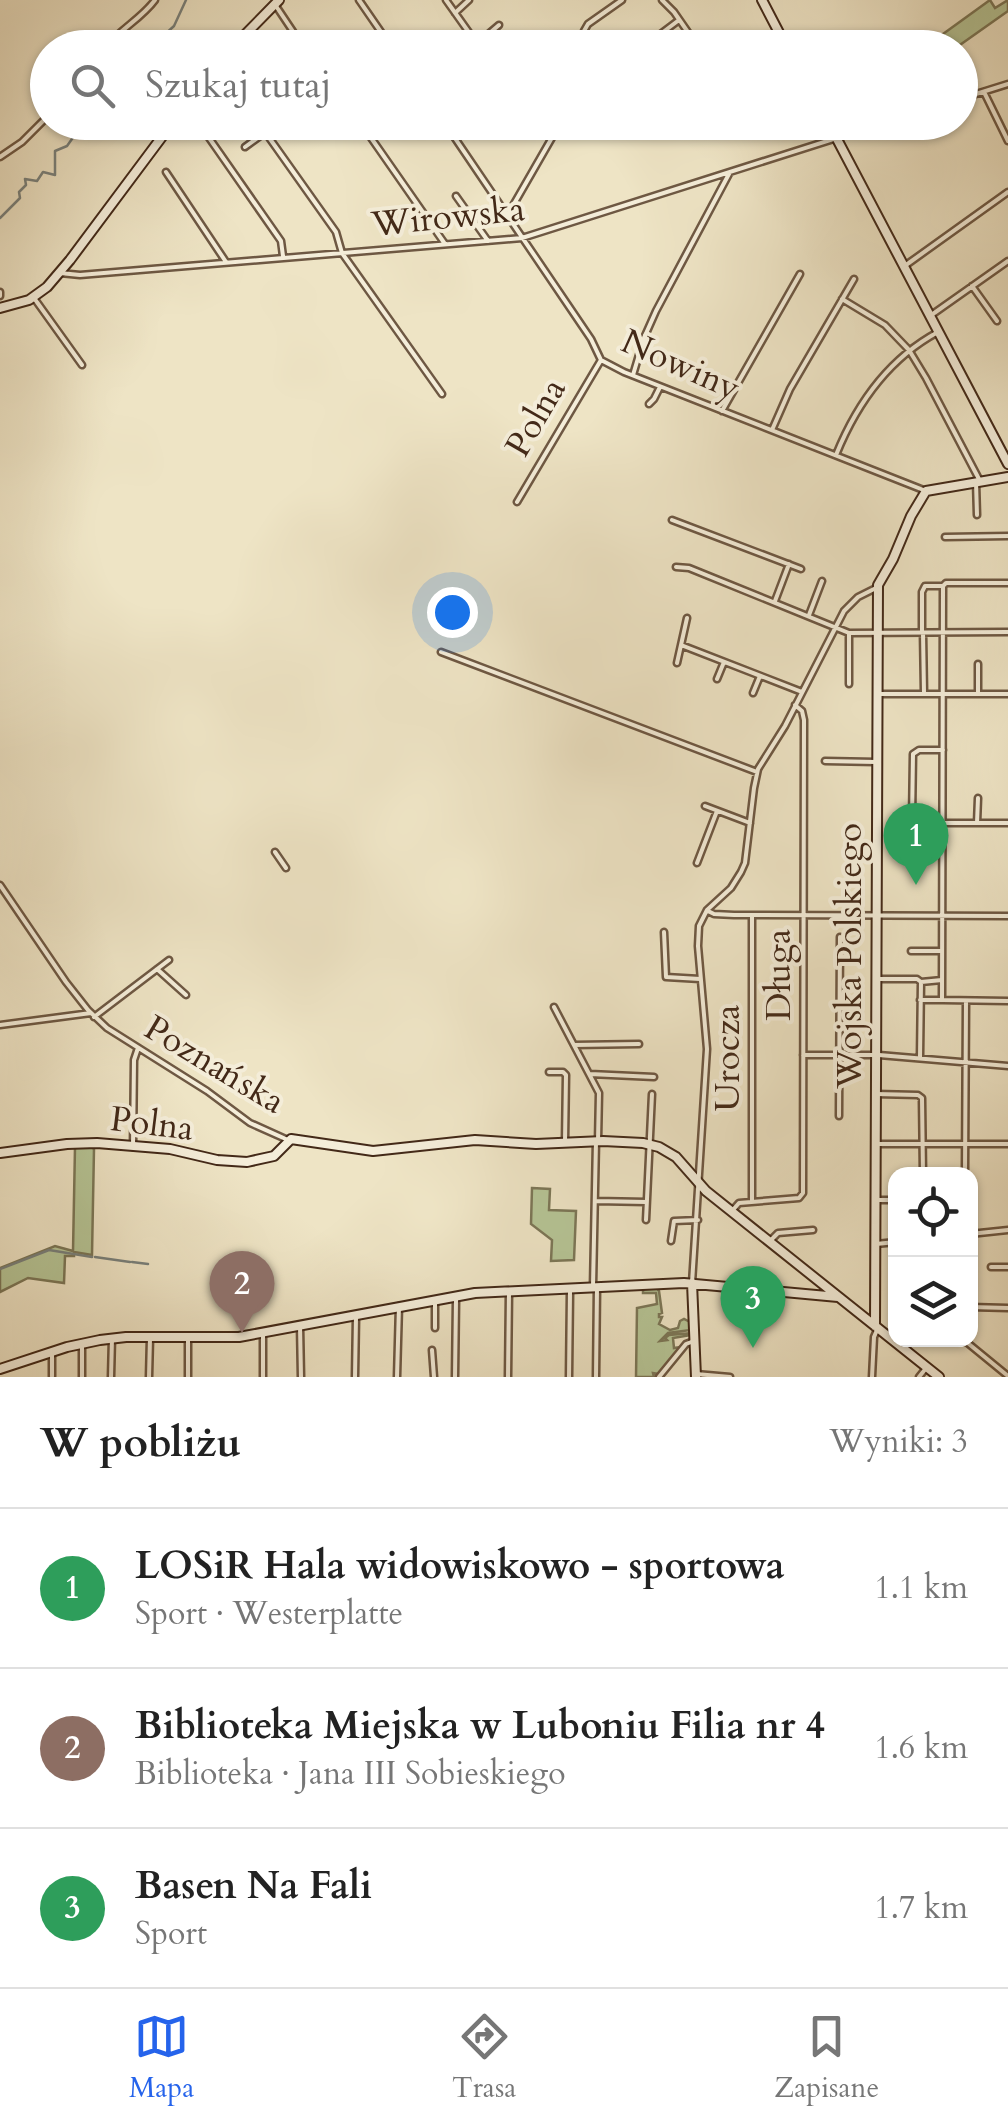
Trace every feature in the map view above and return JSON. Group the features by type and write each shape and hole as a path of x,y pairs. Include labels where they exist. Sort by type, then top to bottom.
{"street":[{"path":"121,30 155,0"},
{"path":"359,0 380,30"},
{"path":"446,0 467,30"},
{"path":"455,14 470,0"},
{"path":"585,30 622,0"},
{"path":"662,0 687,30"},
{"path":"762,0 778,30"},
{"path":"249,30 276,2 293,30"},
{"path":"666,30 680,20"},
{"path":"494,30 499,25"},
{"path":"978,94 1008,84"},
{"path":"984,92 1008,140"},
{"path":"0,158 30,134"},
{"path":"0,308 34,298 44,290 159,140"},
{"path":"211,140 281,241 283,258"},
{"path":"244,147 254,140"},
{"path":"271,140 336,232 342,252 442,394"},
{"path":"373,140 445,244"},
{"name":"Nowiny","path":"457,140 601,360 926,491"},
{"path":"507,216 551,140"},
{"name":"Wirowska","path":"60,272 80,275 522,238 830,140"},
{"path":"837,140 1008,464"},
{"path":"166,172 226,262"},
{"path":"633,376 656,311 730,172"},
{"path":"904,266 1008,192"},
{"path":"456,196 488,240"},
{"path":"930,316 1008,261"},
{"path":"722,411 800,274"},
{"path":"772,430 788,393 854,278"},
{"path":"972,286 997,320"},
{"path":"34,298 82,365"},
{"path":"842,299 888,327 909,350 978,482 977,514"},
{"path":"836,455 849,426 884,372 938,332"},
{"name":"Polna","path":"519,501 601,360"},
{"path":"649,404 660,386"},
{"path":"730,1377 696,1376 692,1283 707,1049 698,929 706,910 728,891 741,872 758,772 836,625 852,601 876,587 926,491 1008,477"},
{"path":"672,520 801,569"},
{"path":"945,537 1008,536"},
{"path":"775,601 788,564"},
{"path":"676,567 690,568 849,632 1008,632"},
{"path":"809,615 822,580"},
{"path":"924,694 922,588 946,583 1008,584"},
{"path":"942,1000 943,586"},
{"name":"Wojska Polskiego","path":"875,1326 876,587"},
{"path":"677,662 687,618"},
{"path":"849,632 849,684"},
{"path":"681,646 802,692"},
{"path":"441,652 758,772"},
{"path":"718,680 724,662"},
{"path":"978,664 978,694"},
{"path":"753,693 760,676"},
{"path":"878,694 1008,694"},
{"name":"Długa","path":"752,1202 799,1198 803,1194 804,720 795,705"},
{"path":"912,820 912,754 919,750 943,750"},
{"path":"826,762 878,762"},
{"path":"977,823 978,798"},
{"path":"706,806 750,823"},
{"path":"698,863 718,811"},
{"path":"942,823 1008,823"},
{"path":"275,852 286,868"},
{"name":"Poznańska","path":"0,885 66,982 114,1034 209,1092 256,1127 288,1140 373,1152 472,1140 648,1144"},
{"path":"706,910 714,914 752,915 1008,916"},
{"name":"Urocza","path":"752,915 752,1202"},
{"path":"664,932 666,977 700,979"},
{"path":"839,1116 840,937"},
{"path":"911,951 942,951"},
{"path":"0,1025 93,1015 169,960"},
{"path":"157,969 186,995"},
{"path":"877,979 942,980"},
{"path":"920,1058 921,982"},
{"path":"920,1000 1008,1001"},
{"path":"965,1167 966,1000"},
{"path":"554,1007 600,1097 594,1201 596,1377"},
{"path":"574,1045 639,1044"},
{"path":"133,1147 134,1060 138,1048"},
{"path":"803,1054 876,1055 1008,1066"},
{"path":"549,1072 566,1075 565,1142"},
{"path":"590,1074 654,1077"},
{"path":"646,1220 652,1094"},
{"path":"878,1094 922,1098 923,1167"},
{"name":"Polna","path":"0,1153 70,1144 170,1148 248,1162 272,1157 288,1140"},
{"path":"648,1144 671,1153 698,1183 939,1377"},
{"path":"876,1144 1008,1144"},
{"path":"689,1172 696,1172 699,1167"},
{"path":"878,1200 888,1200"},
{"path":"594,1201 646,1202"},
{"path":"732,1211 738,1204 752,1202"},
{"path":"671,1241 674,1221 698,1220"},
{"path":"770,1241 776,1234 813,1230"},
{"path":"978,1233 1008,1230"},
{"path":"876,1244 888,1243"},
{"path":"991,1268 1008,1267"},
{"path":"4,1370 82,1343 112,1338 225,1339 455,1296 692,1283 842,1299"},
{"path":"824,1285 825,1296"},
{"path":"568,1377 570,1288"},
{"path":"508,1377 509,1292"},
{"path":"455,1296 456,1377"},
{"path":"434,1328 435,1299"},
{"path":"397,1377 398,1306"},
{"path":"978,1308 1008,1308"},
{"path":"355,1377 356,1315"},
{"path":"300,1326 301,1377"},
{"path":"872,1377 875,1326"},
{"path":"263,1333 263,1377"},
{"path":"111,1377 112,1338"},
{"path":"149,1377 150,1338"},
{"path":"188,1338 188,1377"},
{"path":"659,1377 686,1344 694,1341"},
{"path":"82,1343 82,1377"},
{"path":"973,1347 1008,1376"},
{"path":"432,1350 434,1377"},
{"path":"52,1352 52,1376"},
{"path":"919,1377 927,1367"}],"green space":[{"path":"990,0 995,8 1008,0 1008,11 978,32 949,30"},
{"path":"75,1147 94,1149 92,1255 74,1252 74,1256 65,1256 64,1283 28,1278 0,1292 0,1268 55,1246 73,1251"},
{"path":"532,1188 550,1189 549,1210 576,1211 574,1260 551,1261 552,1240 531,1224"},
{"path":"657,1288 662,1313 659,1324 670,1330 678,1328 684,1319 690,1322 691,1330 668,1333 660,1341 667,1340 669,1335 691,1335 673,1338 674,1348 681,1347 659,1374 636,1377 637,1308 657,1304 656,1293 643,1293 643,1289"}],"waterway":[{"path":"170,30 186,0"},
{"path":"0,218 20,198 25,179 37,181 43,172 55,175 55,151 71,140"},
{"path":"0,1269 49,1250 92,1257"},
{"path":"95,1257 130,1262"},
{"path":"132,1262 148,1264"}],"place":[{"name":"LOSiR Hala widowiskowo - sportowa","path":"916,885"},
{"name":"Biblioteka Miejska w Luboniu Filia nr 4","path":"242,1333"},
{"name":"Basen Na Fali","path":"753,1348"}]}
